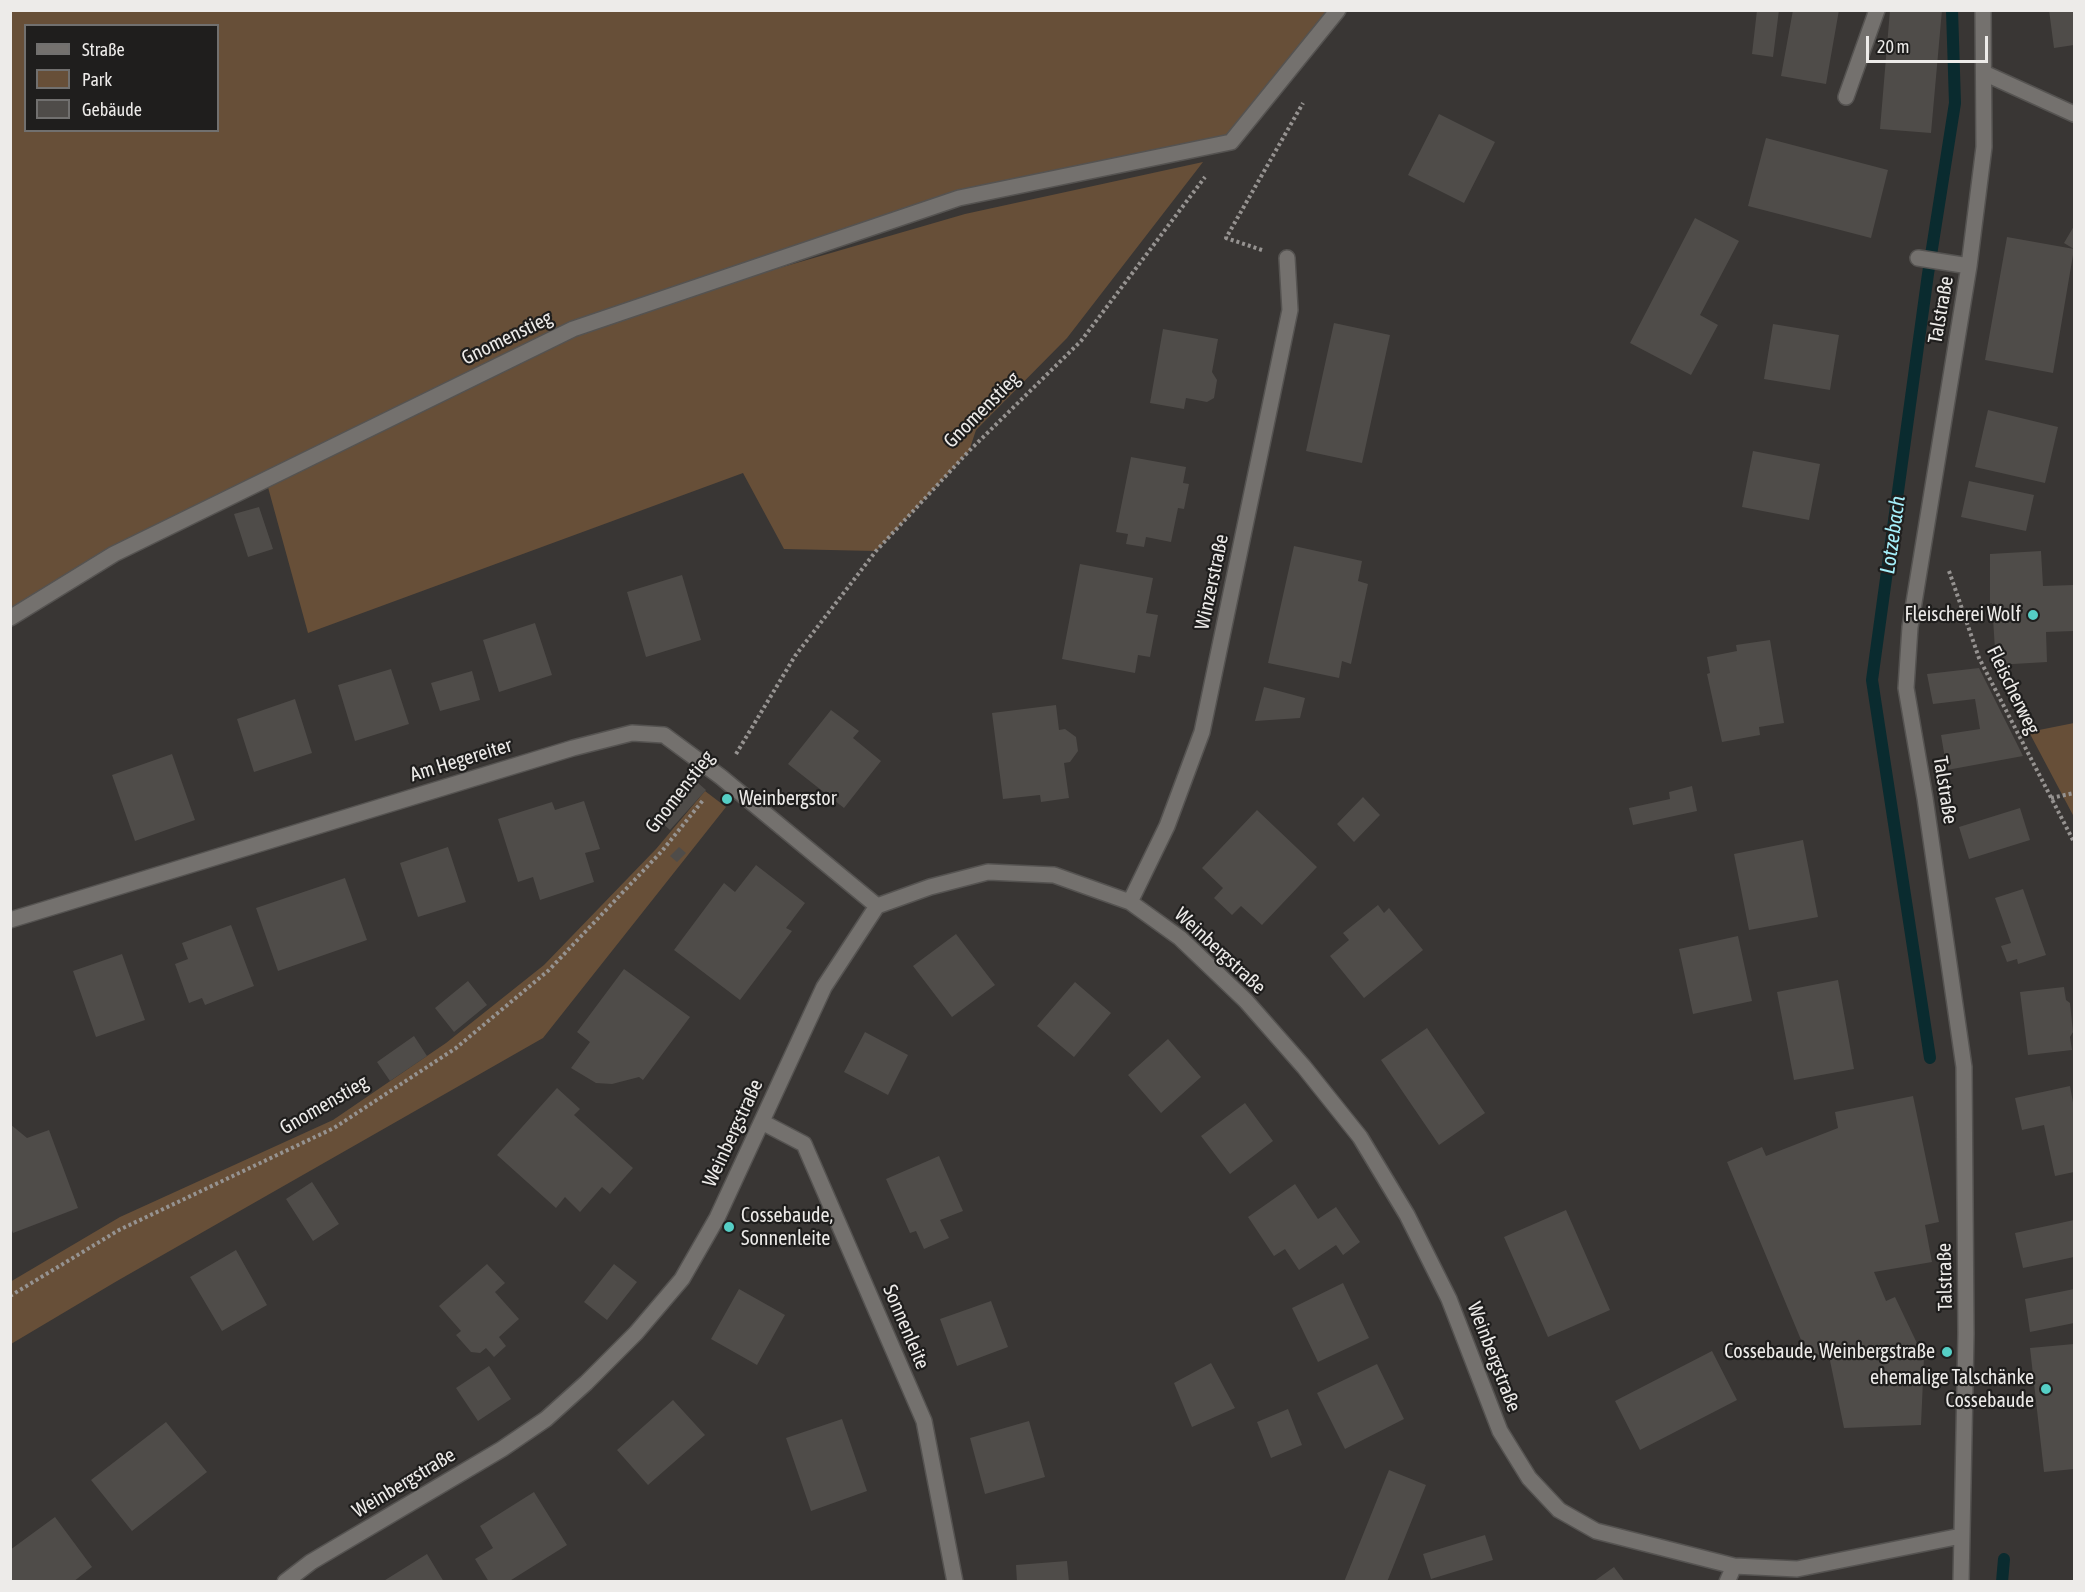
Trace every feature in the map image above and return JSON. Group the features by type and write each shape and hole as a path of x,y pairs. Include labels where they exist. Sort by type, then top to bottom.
{"street":[{"path":"1232,142 1338,10"},
{"path":"1845,97 1877,10"},
{"name":"Talstraße","path":"1961,1581 1966,1334 1964,1067 1927,810 1906,688 1910,627 1969,266 1984,147 1983,10"},
{"path":"1984,72 2074,114"},
{"name":"Gnomenstieg","path":"10,618 114,554 573,329 959,198 1232,142"},
{"name":"Winzerstraße","path":"1130,902 1167,826 1202,732 1290,310 1287,258"},
{"path":"1918,258 1969,266"},
{"name":"Am Hegereiter","path":"10,920 632,732 664,735 721,777 877,906"},
{"name":"Weinbergstraße","path":"285,1581 311,1562 502,1449 546,1419 636,1333 682,1279 717,1218 824,987 877,906 930,886 988,872 1054,875 1130,902 1180,938 1246,1001 1304,1067 1360,1137 1407,1215 1449,1299 1500,1431 1529,1478 1559,1510 1596,1531 1734,1566 1797,1569 1961,1536"},
{"name":"Sonnenleite","path":"762,1122 804,1144 924,1421 955,1581"},
{"path":"1727,1581 1734,1566"}],"path":[{"path":"1287,258 1226,238 1308,93"},
{"name":"Gnomenstieg","path":"10,1296 119,1230 334,1128 456,1048 549,970 662,851 721,777 795,657 876,551 969,451 1081,341 1232,142"},
{"name":"Fleischerweg","path":"1946,563 1979,658 2074,842"},
{"path":"2051,798 2074,793"}],"green space":[{"path":"11,11 1338,11 1231,142 959,198 762,273 965,214 1203,162 1067,338 976,430 969,451 876,551 784,549 743,473 308,633 266,480 11,618"},
{"path":"2074,723 2074,817 2029,732"},
{"path":"705,791 726,807 543,1038 11,1344 10,1282 120,1217 333,1120 446,1043 544,965 656,849"}],"building":[{"path":"1757,10 1779,10 1773,57 1752,54"},
{"path":"1793,10 1839,10 1826,84 1781,76"},
{"path":"1890,10 1942,10 1931,133 1880,129"},
{"path":"2049,10 2074,10 2074,45 2054,48"},
{"path":"1439,114 1495,142 1464,203 1408,175"},
{"path":"1766,138 1888,170 1871,238 1748,206"},
{"path":"1695,218 1739,241 1700,315 1718,325 1691,375 1630,343"},
{"path":"2074,226 2074,249 2064,243"},
{"path":"2007,237 2074,249 2053,373 1985,360"},
{"path":"1334,323 1390,335 1362,463 1306,451"},
{"path":"1773,324 1839,335 1830,390 1764,379"},
{"path":"1163,329 1218,339 1212,372 1217,380 1214,398 1207,402 1186,398 1184,409 1150,403"},
{"path":"1988,410 2058,427 2045,483 1975,467"},
{"path":"1753,451 1820,464 1809,520 1742,507"},
{"path":"1131,457 1186,467 1183,483 1189,484 1184,509 1178,508 1171,542 1146,537 1144,547 1126,544 1128,534 1116,532"},
{"path":"1969,481 2034,495 2026,531 1961,517"},
{"path":"259,507 273,549 248,557 234,514"},
{"path":"1294,546 1362,561 1358,581 1368,584 1351,664 1342,661 1339,678 1268,663"},
{"name":"Fleischerei Wolf","path":"2041,551 2043,586 2074,585 2074,631 2046,632 2047,662 1996,665 1992,603 1990,603 1990,554"},
{"path":"1080,564 1153,578 1146,613 1158,615 1150,657 1138,655 1135,673 1062,659"},
{"path":"682,575 701,640 646,657 627,592"},
{"path":"535,623 552,675 499,692 483,640"},
{"path":"1770,640 1784,723 1759,727 1760,735 1722,742 1707,674 1710,673 1707,657 1737,651 1736,645"},
{"path":"1979,668 2023,756 1947,770 1941,735 1980,729 1975,699 1933,704 1927,674"},
{"path":"391,669 409,724 355,741 338,685"},
{"path":"472,671 480,700 440,711 431,683"},
{"path":"1264,687 1305,698 1300,718 1255,721"},
{"path":"295,699 312,753 254,772 237,719"},
{"path":"1056,705 1059,730 1065,729 1076,737 1078,751 1070,762 1064,763 1069,798 1041,802 1040,795 1003,799 992,713"},
{"path":"831,710 859,731 853,738 881,761 844,808 788,764"},
{"path":"172,754 195,820 135,841 112,775"},
{"path":"689,775 706,790 670,830 662,823 685,797 676,790"},
{"path":"1692,786 1697,811 1633,825 1629,808 1670,799 1669,792"},
{"path":"1363,797 1380,815 1354,842 1337,824"},
{"path":"584,801 600,849 585,853 594,882 540,900 533,877 518,882 498,819 552,802 555,810"},
{"path":"2020,808 2030,840 1969,859 1959,827"},
{"path":"1257,810 1317,867 1262,925 1241,906 1232,915 1214,898 1223,888 1202,868"},
{"path":"1803,840 1818,917 1749,930 1734,854"},
{"path":"448,847 466,902 418,917 400,863"},
{"path":"679,847 686,853 677,862 670,856"},
{"path":"756,865 805,903 786,928 792,931 740,1000 674,950 724,883 735,892"},
{"path":"345,878 367,940 278,971 256,908"},
{"path":"2023,889 2046,955 2018,964 2017,959 2007,962 2001,946 2011,943 1995,898"},
{"path":"1378,905 1384,913 1389,908 1423,950 1364,998 1330,956 1349,940 1343,933"},
{"path":"231,925 254,986 205,1005 202,998 189,1003 175,964 188,959 182,943"},
{"path":"956,934 995,985 952,1017 913,966"},
{"path":"1738,936 1752,1001 1693,1014 1679,949"},
{"path":"122,954 145,1020 96,1037 73,971"},
{"path":"624,969 690,1017 643,1080 639,1077 612,1084 596,1083 571,1068 590,1042 577,1032"},
{"path":"1838,980 1854,1069 1794,1080 1777,992"},
{"path":"468,981 487,1005 454,1032 435,1008"},
{"path":"1075,982 1111,1013 1074,1057 1037,1026"},
{"path":"2064,987 2066,1000 2070,1003 2072,1050 2028,1055 2020,992"},
{"path":"1427,1028 1485,1113 1439,1145 1381,1060"},
{"path":"865,1032 908,1055 888,1095 844,1072"},
{"path":"414,1036 427,1056 390,1081 377,1062"},
{"path":"1168,1039 1201,1077 1161,1113 1128,1075"},
{"path":"2070,1086 2074,1108 2074,1172 2055,1176 2044,1125 2022,1130 2015,1098"},
{"path":"557,1088 580,1109 574,1115 633,1168 610,1194 602,1187 580,1212 565,1197 556,1208 497,1155"},
{"path":"1913,1096 1939,1222 1925,1225 1932,1262 1874,1272 1886,1301 1895,1297 1924,1358 1921,1425 1844,1428 1828,1351 1809,1359 1727,1162 1762,1147 1766,1156 1838,1128 1835,1112"},
{"path":"1245,1103 1273,1141 1230,1174 1201,1136"},
{"path":"10,1124 27,1138 49,1130 78,1208 13,1233 10,1226"},
{"path":"939,1156 963,1211 940,1220 949,1238 924,1249 916,1231 910,1233 886,1179"},
{"path":"312,1182 339,1224 313,1241 286,1199"},
{"path":"1295,1184 1318,1219 1336,1207 1360,1242 1343,1255 1336,1245 1299,1270 1285,1249 1274,1256 1248,1217"},
{"path":"1566,1210 1610,1310 1548,1337 1504,1237"},
{"path":"2074,1220 2074,1257 2023,1268 2015,1233"},
{"path":"236,1250 267,1305 222,1331 190,1277"},
{"path":"487,1264 505,1283 495,1292 519,1319 499,1337 506,1346 494,1357 486,1348 480,1353 471,1352 456,1335 461,1331 439,1306"},
{"path":"614,1264 637,1282 607,1320 584,1302"},
{"path":"1343,1283 1369,1338 1318,1362 1292,1308"},
{"path":"739,1289 785,1315 757,1365 711,1339"},
{"path":"2074,1289 2074,1323 2030,1332 2025,1299"},
{"path":"991,1301 1008,1347 957,1366 940,1319"},
{"path":"2074,1344 2074,1469 2044,1472 2030,1348"},
{"path":"1712,1351 1737,1400 1640,1450 1615,1401"},
{"path":"1211,1363 1235,1408 1192,1427 1174,1383"},
{"path":"1377,1364 1404,1419 1345,1449 1317,1393"},
{"path":"489,1366 511,1399 478,1421 456,1388"},
{"path":"673,1400 705,1435 648,1485 617,1450"},
{"path":"1288,1409 1302,1445 1271,1458 1257,1422"},
{"path":"842,1419 867,1491 811,1511 786,1438"},
{"path":"1029,1421 1045,1477 985,1494 970,1438"},
{"path":"166,1422 207,1472 132,1531 91,1480"},
{"path":"1389,1470 1426,1485 1387,1582 1344,1582"},
{"path":"534,1492 567,1545 508,1582 489,1582 475,1559 493,1548 480,1526"},
{"path":"55,1517 92,1567 73,1582 10,1582 10,1550"},
{"path":"1485,1535 1493,1560 1431,1579 1423,1554"},
{"path":"427,1554 444,1582 382,1582"},
{"path":"1067,1561 1069,1582 1017,1582 1016,1565"},
{"path":"1614,1567 1625,1582 1593,1582"}],"waterway":[{"name":"Lotzebach","path":"1930,1058 1872,680 1928,274 1955,103 1952,10"},
{"name":"Lotzebach","path":"2002,1582 2004,1559"}],"place":[{"name":"Fleischerei Wolf","path":"2033,615"},
{"name":"Weinbergstor","path":"727,799"},
{"name":"Cossebaude, Sonnenleite","path":"729,1227"},
{"name":"Cossebaude, Weinbergstraße","path":"1947,1352"},
{"name":"ehemalige Talschänke Cossebaude","path":"2046,1389"}]}
